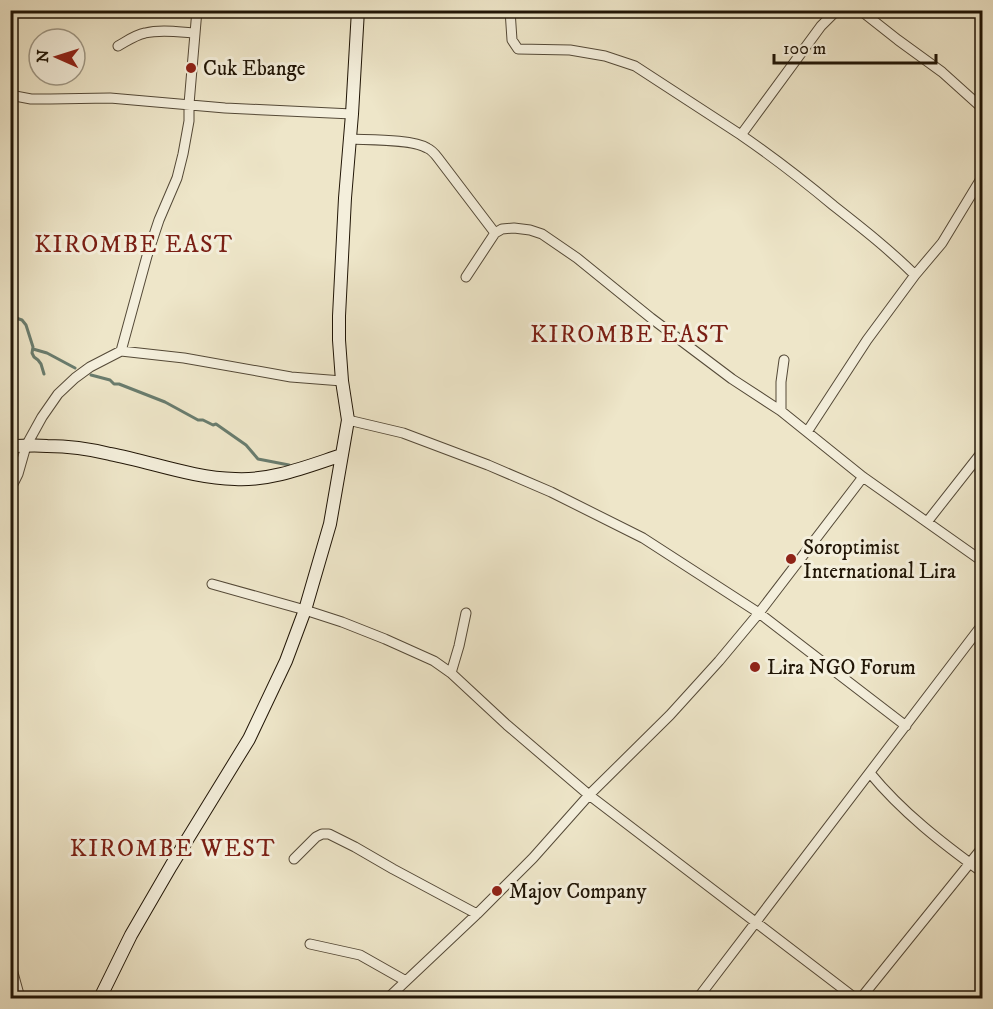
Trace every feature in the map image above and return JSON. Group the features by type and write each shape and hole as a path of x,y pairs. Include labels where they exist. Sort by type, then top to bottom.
{"street":[{"path":"121,351 147,256 177,178 189,120 197,10"},
{"path":"100,999 131,934 249,739 286,661 305,610 330,524 348,420 342,381 339,316 358,10"},
{"path":"510,10 512,40 518,49 570,50 605,56 635,66 741,135 791,171 893,254 915,275"},
{"path":"741,135 821,26 837,10"},
{"path":"860,10 942,72 982,108"},
{"path":"118,46 134,36 146,33 158,31 195,33"},
{"path":"10,96 31,99 110,98 225,108 352,114"},
{"path":"350,140 376,140 427,147 438,158 495,233"},
{"path":"807,432 862,348 915,275 942,243 982,177"},
{"path":"466,277 495,233 502,229 514,228 542,234 577,258 732,379 781,411 863,477 982,561"},
{"path":"10,490 18,474 26,446 58,394 75,378 102,360 121,351 184,358 291,376 342,381"},
{"path":"781,411 780,382 784,360"},
{"path":"348,420 403,433 488,465 551,492 643,538 759,613 906,726"},
{"path":"10,446 45,445 83,449 206,477 237,480 292,472 342,455"},
{"path":"927,522 982,452"},
{"path":"388,999 533,858 589,795 670,715 759,613 863,477"},
{"path":"212,584 342,622 405,647 434,662 451,673 507,725 589,795 855,999"},
{"path":"451,673 466,613"},
{"path":"698,999 982,625"},
{"path":"870,773 895,802 982,872"},
{"path":"294,859 316,837 329,834 477,914"},
{"path":"861,999 982,848"},
{"path":"310,944 360,955 406,981"},
{"path":"10,962 20,999"}],"waterway":[{"path":"10,316 22,320 26,325 33,347 32,353 41,364 44,374"},
{"path":"33,349 47,353 75,368"},
{"path":"91,375 110,380 114,384 165,402 198,420 216,424 246,445 258,459 289,465"}],"place":[{"name":"Cuk Ebange","path":"191,68"},
{"name":"Soroptimist International Lira","path":"791,559"},
{"name":"Lira NGO Forum","path":"755,667"},
{"name":"Majov Company","path":"497,891"}],"district":[{"name":"KIROMBE EAST","path":"134,244"},
{"name":"KIROMBE EAST","path":"630,334"},
{"name":"KIROMBE WEST","path":"173,848"}]}
